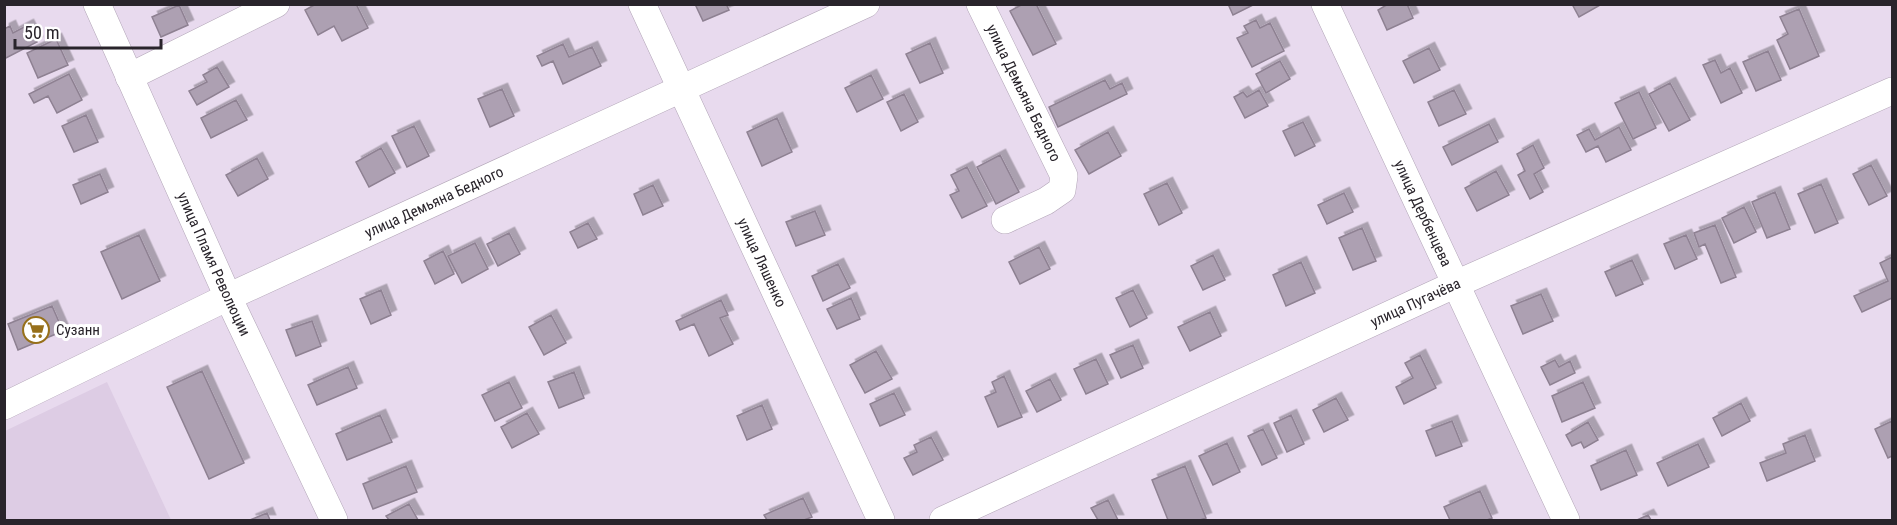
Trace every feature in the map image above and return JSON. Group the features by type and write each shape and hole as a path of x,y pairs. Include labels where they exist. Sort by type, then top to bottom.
{"street":[{"name":"улица Пламя Революции","path":"97,4 228,297 334,520"},
{"path":"129,76 276,4"},
{"name":"улица Ляшенко","path":"642,4 881,520"},
{"name":"улица Демьяна Бедного","path":"4,406 228,297 866,4"},
{"name":"улица Демьяна Бедного","path":"980,4 1064,176 1062,190 1046,201 1005,220"},
{"name":"улица Дербенцева","path":"1325,4 1566,520"},
{"name":"улица Пугачёва","path":"943,520 1456,284 1893,91"}],"shaded area":[{"path":"107,382 171,520 5,520 5,431"}],"building":[{"path":"316,4 356,4 368,28 342,41 334,26 318,35 305,10"},
{"path":"695,4 726,4 729,10 703,21"},
{"path":"1023,4 1036,4 1056,44 1033,55 1010,11"},
{"path":"1228,4 1253,4 1253,5 1233,15"},
{"path":"1388,4 1407,4 1413,18 1387,30 1378,10"},
{"path":"1572,4 1602,4 1579,17"},
{"path":"179,5 188,25 161,37 152,17"},
{"path":"1799,9 1819,56 1790,69 1777,40 1788,34 1780,17"},
{"path":"1256,20 1260,28 1270,23 1284,51 1252,67 1237,38 1248,33 1244,26"},
{"path":"28,25 37,42 4,59 4,29 10,26 13,33"},
{"path":"56,39 68,65 38,78 27,53"},
{"path":"930,43 943,73 920,83 906,54"},
{"path":"563,44 569,57 592,47 601,66 563,84 553,61 542,66 537,56"},
{"path":"1429,48 1440,70 1414,83 1403,61"},
{"path":"1768,51 1781,80 1756,91 1743,62"},
{"path":"1715,60 1721,73 1730,68 1742,93 1721,103 1703,65"},
{"path":"1280,61 1290,79 1266,93 1256,74"},
{"path":"217,67 229,87 197,105 189,91 207,82 203,75"},
{"path":"69,74 82,100 57,113 48,96 34,103 29,94"},
{"path":"871,75 883,99 857,112 845,88"},
{"path":"1105,80 1110,89 1122,83 1127,94 1058,127 1049,107"},
{"path":"1670,83 1690,120 1669,131 1649,94"},
{"path":"502,89 514,116 490,127 478,99"},
{"path":"1259,90 1268,106 1245,118 1234,97 1243,92 1247,97"},
{"path":"1454,90 1466,114 1439,126 1428,102"},
{"path":"1639,92 1656,128 1633,139 1615,103"},
{"path":"904,94 918,122 901,131 887,102"},
{"path":"236,100 247,120 211,138 201,118"},
{"path":"86,115 98,142 74,152 62,126"},
{"path":"777,118 792,152 762,166 747,132"},
{"path":"1303,122 1315,146 1295,156 1283,131"},
{"path":"1489,124 1498,142 1452,165 1443,147"},
{"path":"414,126 429,156 407,167 392,136"},
{"path":"1619,127 1631,150 1606,162 1598,146 1586,152 1577,135 1589,129 1595,140"},
{"path":"1108,132 1121,156 1089,174 1075,150"},
{"path":"1533,145 1544,168 1534,174 1543,192 1530,199 1518,175 1525,171 1517,154"},
{"path":"381,148 395,173 369,187 356,162"},
{"path":"1000,155 1019,192 996,204 977,167"},
{"path":"257,158 268,179 238,196 226,175"},
{"path":"1871,165 1887,196 1869,205 1853,174"},
{"path":"967,167 987,206 962,218 950,195 959,191 951,175"},
{"path":"1496,171 1509,195 1477,211 1465,188"},
{"path":"100,174 108,192 81,204 73,185"},
{"path":"1167,183 1182,213 1159,225 1144,194"},
{"path":"1821,184 1838,223 1815,233 1798,194"},
{"path":"653,185 663,206 643,215 634,194"},
{"path":"1775,192 1790,229 1767,238 1752,202"},
{"path":"1344,193 1353,212 1327,224 1318,205"},
{"path":"1744,207 1756,232 1734,243 1722,218"},
{"path":"815,211 825,235 796,246 786,222"},
{"path":"588,223 597,239 578,248 570,232"},
{"path":"1715,225 1736,277 1721,283 1705,244 1699,247 1694,233"},
{"path":"1362,228 1376,261 1353,270 1339,238"},
{"path":"509,233 520,254 498,266 487,244"},
{"path":"139,235 160,281 122,299 101,252"},
{"path":"1686,235 1697,259 1675,269 1664,244"},
{"path":"475,243 488,269 462,283 448,256"},
{"path":"1039,247 1050,269 1020,284 1009,262"},
{"path":"443,251 454,274 435,284 424,261"},
{"path":"1213,255 1225,280 1203,290 1191,266"},
{"path":"1892,257 1892,298 1862,312 1854,296 1888,281 1880,263"},
{"path":"1632,260 1643,284 1616,296 1605,272"},
{"path":"1301,262 1315,293 1286,306 1273,275"},
{"path":"838,264 850,288 823,301 812,276"},
{"path":"381,290 391,315 371,324 360,299"},
{"path":"1133,290 1147,318 1130,327 1116,298"},
{"path":"1541,294 1553,321 1523,334 1511,306"},
{"path":"851,298 860,319 837,329 827,309"},
{"path":"721,300 728,315 720,318 733,344 709,356 694,324 680,330 676,321"},
{"path":"52,306 63,331 18,350 8,324"},
{"path":"1210,312 1221,336 1190,351 1178,327"},
{"path":"551,315 566,343 544,355 529,327"},
{"path":"312,321 321,346 296,356 286,330"},
{"path":"1133,345 1143,368 1121,378 1110,355"},
{"path":"876,351 892,379 865,393 850,365"},
{"path":"1420,355 1436,388 1404,404 1396,387 1413,378 1405,363"},
{"path":"1096,359 1108,384 1086,394 1074,369"},
{"path":"1555,360 1559,367 1570,361 1575,373 1550,385 1541,367"},
{"path":"348,367 357,388 317,405 308,385"},
{"path":"202,371 244,463 209,479 167,387"},
{"path":"574,372 584,398 559,408 548,382"},
{"path":"1004,376 1022,417 998,427 985,397 996,392 992,382"},
{"path":"1050,379 1061,400 1037,412 1026,391"},
{"path":"509,382 522,408 495,421 482,395"},
{"path":"1583,382 1595,408 1562,422 1552,396"},
{"path":"894,393 905,415 880,426 870,404"},
{"path":"1336,398 1348,420 1324,432 1313,410"},
{"path":"1741,403 1750,421 1722,436 1713,418"},
{"path":"762,405 772,429 747,440 737,416"},
{"path":"527,413 539,434 512,448 501,427"},
{"path":"380,415 392,442 347,460 336,434"},
{"path":"1291,415 1304,444 1287,452 1274,423"},
{"path":"1452,421 1462,446 1436,456 1426,431"},
{"path":"1892,421 1892,456 1888,458 1875,429"},
{"path":"1588,422 1598,440 1584,448 1581,442 1572,446 1566,435"},
{"path":"1263,429 1277,458 1262,465 1248,436"},
{"path":"1805,435 1815,461 1767,481 1760,463 1786,453 1783,444"},
{"path":"931,437 943,460 913,475 904,458 917,452 914,445"},
{"path":"1227,443 1240,472 1213,485 1199,456"},
{"path":"1698,444 1709,467 1668,486 1657,463"},
{"path":"1626,450 1637,475 1601,490 1591,466"},
{"path":"406,466 417,492 373,509 363,484"},
{"path":"1185,466 1206,518 1168,520 1152,480"},
{"path":"1480,491 1492,518 1450,520 1444,507"},
{"path":"803,498 812,517 804,520 767,520 764,515"},
{"path":"1108,500 1118,520 1098,520 1091,508"},
{"path":"409,504 418,520 389,520 386,516"},
{"path":"267,513 270,520 250,520"},
{"path":"1648,515 1651,520 1637,520"}],"place":[{"name":"Сузанн","path":"36,330"}]}
